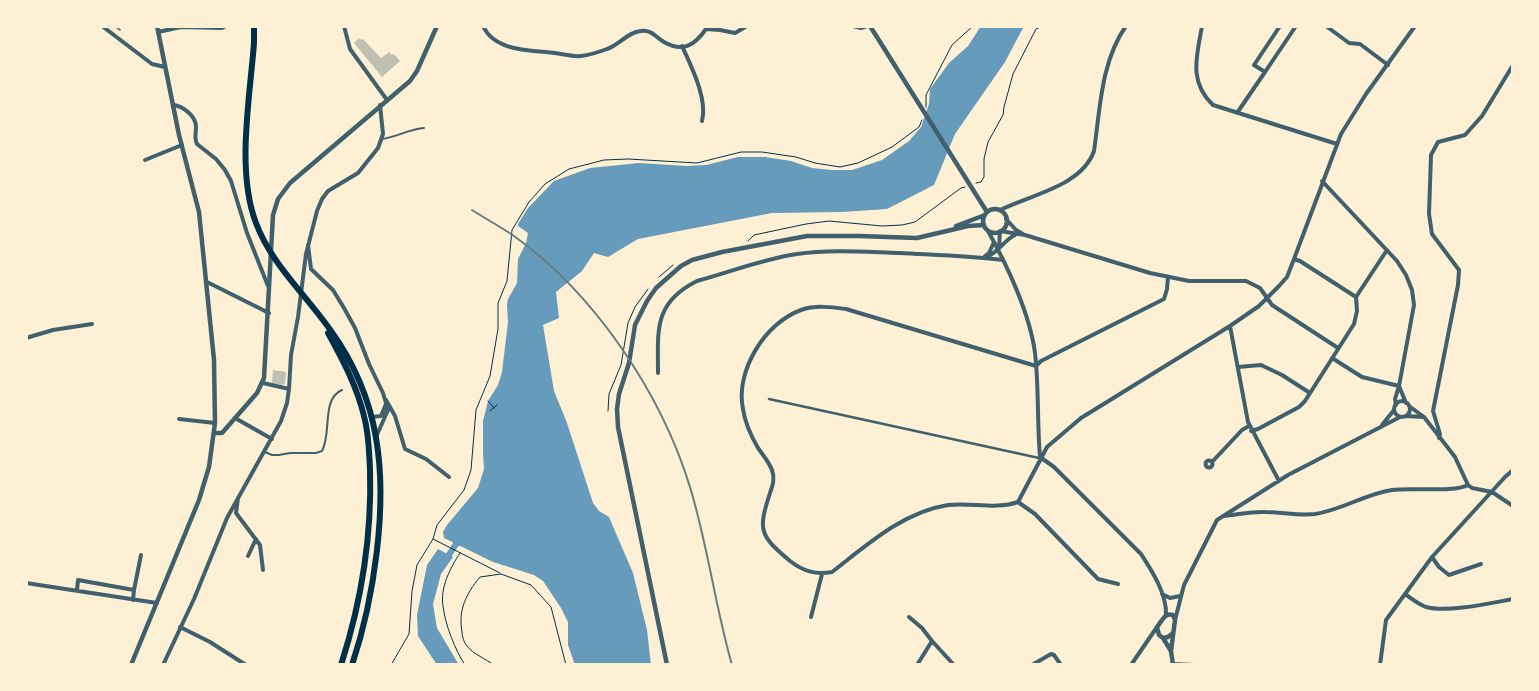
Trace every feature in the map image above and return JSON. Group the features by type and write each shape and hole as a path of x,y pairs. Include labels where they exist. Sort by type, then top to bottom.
{"highway":[{"path":"254,26 246,144 250,204 262,237 279,263 331,330 357,375 376,437 380,484 378,530 373,572 364,620 352,665"},
{"path":"316,312 351,378 365,418 369,439 370,485 368,530 354,619 341,665"}],"street":[{"path":"102,26 152,64 165,67"},
{"path":"131,665 199,500 209,467 215,423 214,360 199,212 166,74 158,29 181,27 222,28 226,26"},
{"path":"344,26 350,49 387,100"},
{"path":"214,433 222,433 257,393 262,383 266,365 273,215 278,199 290,183 414,77 437,26"},
{"path":"483,26 491,38 513,48 529,52 540,51 583,56 612,47 641,30 648,31 665,42 682,46 696,42 706,29 735,33 748,26"},
{"path":"852,26 861,28 869,26 979,198 986,213 984,225 999,249 1028,321 1036,366 1040,458"},
{"path":"938,233 993,209 1000,210 1064,183 1084,169 1091,161 1094,151 1108,62 1126,26"},
{"path":"1202,26 1196,68 1199,88 1213,105 1338,144"},
{"path":"1265,72 1254,64 1280,26"},
{"path":"1237,113 1296,26"},
{"path":"1326,26 1349,43 1360,44 1388,65"},
{"path":"1018,502 1047,447 1081,418 1230,326 1268,299 1287,277 1341,134 1366,94 1415,26"},
{"path":"682,46 695,75 700,93 702,121"},
{"path":"1439,438 1440,434 1432,411 1458,285 1458,270 1432,234 1430,214 1431,155 1438,142 1465,135 1482,116 1513,65"},
{"path":"173,104 180,106 190,114 196,123 195,141 216,159 225,170 269,288"},
{"path":"163,665 229,513 253,468 265,452 284,413 289,389 291,355 308,244 322,199 332,189 363,168 378,148 382,139 380,106"},
{"path":"145,160 182,145"},
{"path":"1322,181 1387,250 1406,275 1412,290 1414,305 1399,386 1394,400 1395,414 1400,417"},
{"path":"1000,210 1016,230 1025,235 1150,273 1189,281 1246,280 1260,288 1272,305 1338,348"},
{"path":"999,249 1000,232 1005,226 1006,219"},
{"path":"667,665 616,409 630,363 634,325 647,301 661,284 681,266 692,260 722,252 807,236 917,238 968,226 984,225"},
{"path":"988,231 1025,235"},
{"path":"983,257 990,256 1015,235"},
{"path":"983,257 989,253 994,242"},
{"path":"308,244 311,269 333,290 355,328 369,364 392,409 405,449 426,459 449,477"},
{"path":"1212,462 1242,430 1258,429 1299,407 1305,401 1356,318 1356,297 1387,250"},
{"path":"658,374 658,330 660,318 674,297 685,287 697,281 796,254 867,252 983,257 1003,260"},
{"path":"1294,259 1356,297"},
{"path":"1036,366 1041,360 1164,299 1168,277"},
{"path":"206,282 268,313"},
{"path":"1036,366 846,309 831,307 802,310 790,315 775,326 760,343 748,365 741,398 750,432 772,469 773,485 762,524 767,540 803,570 822,574 832,572 913,515 950,505 998,505 1018,502 1035,514 1098,579 1118,584"},
{"path":"26,338 53,330 92,324"},
{"path":"1230,326 1250,428 1279,482"},
{"path":"1332,358 1362,377 1399,386"},
{"path":"1238,367 1261,365 1282,374 1310,393"},
{"path":"262,383 289,389"},
{"path":"1399,386 1409,410 1406,416"},
{"path":"376,437 388,413 385,398"},
{"path":"769,399 1040,458 1054,467 1141,554 1152,570 1161,592 1166,615"},
{"path":"1382,425 1399,402 1407,405 1424,418 1455,457 1468,485 1472,488 1492,492 1513,506"},
{"path":"371,416 381,416 386,404"},
{"path":"1195,665 1173,664 1171,651 1173,633 1184,585 1217,520 1279,482 1382,425 1406,416 1424,418"},
{"path":"235,418 272,439"},
{"path":"180,419 215,423"},
{"path":"1380,665 1386,620 1432,557 1513,470"},
{"path":"1223,516 1264,512 1314,514 1393,490 1452,488 1468,485"},
{"path":"238,496 236,513 260,545 263,570"},
{"path":"229,513 236,513"},
{"path":"248,556 256,539"},
{"path":"133,600 141,554"},
{"path":"1432,557 1439,567 1449,575 1481,564"},
{"path":"811,617 822,574"},
{"path":"77,591 78,580 134,590"},
{"path":"26,582 157,603"},
{"path":"1161,592 1170,598 1180,596"},
{"path":"1405,594 1419,604 1436,608 1485,604 1513,599"},
{"path":"1131,665 1166,615 1172,614 1175,620"},
{"path":"909,617 922,628 954,665"},
{"path":"180,627 210,642 239,663 246,665"},
{"path":"1157,627 1159,634 1171,651"},
{"path":"1163,638 1173,633"},
{"path":"917,665 932,641"},
{"path":"1032,665 1051,654 1054,655 1061,665"}],"lane":[{"path":"382,139 392,138 411,130 424,128"},
{"path":"265,452 279,455 322,450 326,438 332,400 335,393 342,390"}],"path":[{"path":"924,112 927,104 925,100 926,95 952,45 973,26"},
{"path":"974,184 981,182 984,177 984,159 988,142 1004,116 1013,74 1036,29 1043,26"},
{"path":"391,665 409,634 412,591 417,566 433,539 437,525 464,490 471,470 476,410 490,376 498,329 498,303 507,282 512,230 529,202 545,184 569,169 604,160 628,159 697,163 741,152 762,152 840,166 858,163 892,147 919,127 922,119"},
{"path":"747,242 754,235 806,224 829,222 882,226 915,222 961,188 968,186"},
{"path":"608,411 609,394 619,370"},
{"path":"488,401 494,408"},
{"path":"490,411 497,405"},
{"path":"433,539 501,574 531,585 551,607 566,665"},
{"path":"460,553 446,580 442,604 451,637 465,665"},
{"path":"494,665 467,646 462,634 460,620 461,609 468,591 480,577 501,574"}],"water":[{"path":"981,26 1024,26 1005,62 955,134 934,185 887,209 772,213 638,239 608,257 594,253 582,271 556,292 559,318 543,325 554,391 567,423 593,503 599,511 609,517 633,573 647,630 651,665 575,665 568,645 568,622 543,581 534,575 493,562 444,538 443,532 478,488 484,469 483,421 488,401 498,385 502,372 508,322 508,299 517,283 518,259 526,243 528,233 518,224 528,208 554,181 590,168 639,163 687,166 706,165 738,157 765,157 791,161 812,168 852,170 882,160 909,141 921,127 929,104 930,89 949,63 968,46"},
{"path":"438,549 453,557 441,574 433,604 437,628 459,665 437,665 418,636 417,615 427,565"}],"building":[{"path":"359,38 363,39 381,58 389,52 392,55 394,54 400,61 382,77 354,43"},
{"path":"273,370 286,372 285,383 282,385 272,383"}],"waterway":[{"path":"445,561 456,544 462,541"}],"railway":[{"path":"115,26 120,30"},
{"path":"472,210 514,236 572,286 622,348 643,382 662,416 690,487 702,531 732,665"}]}
